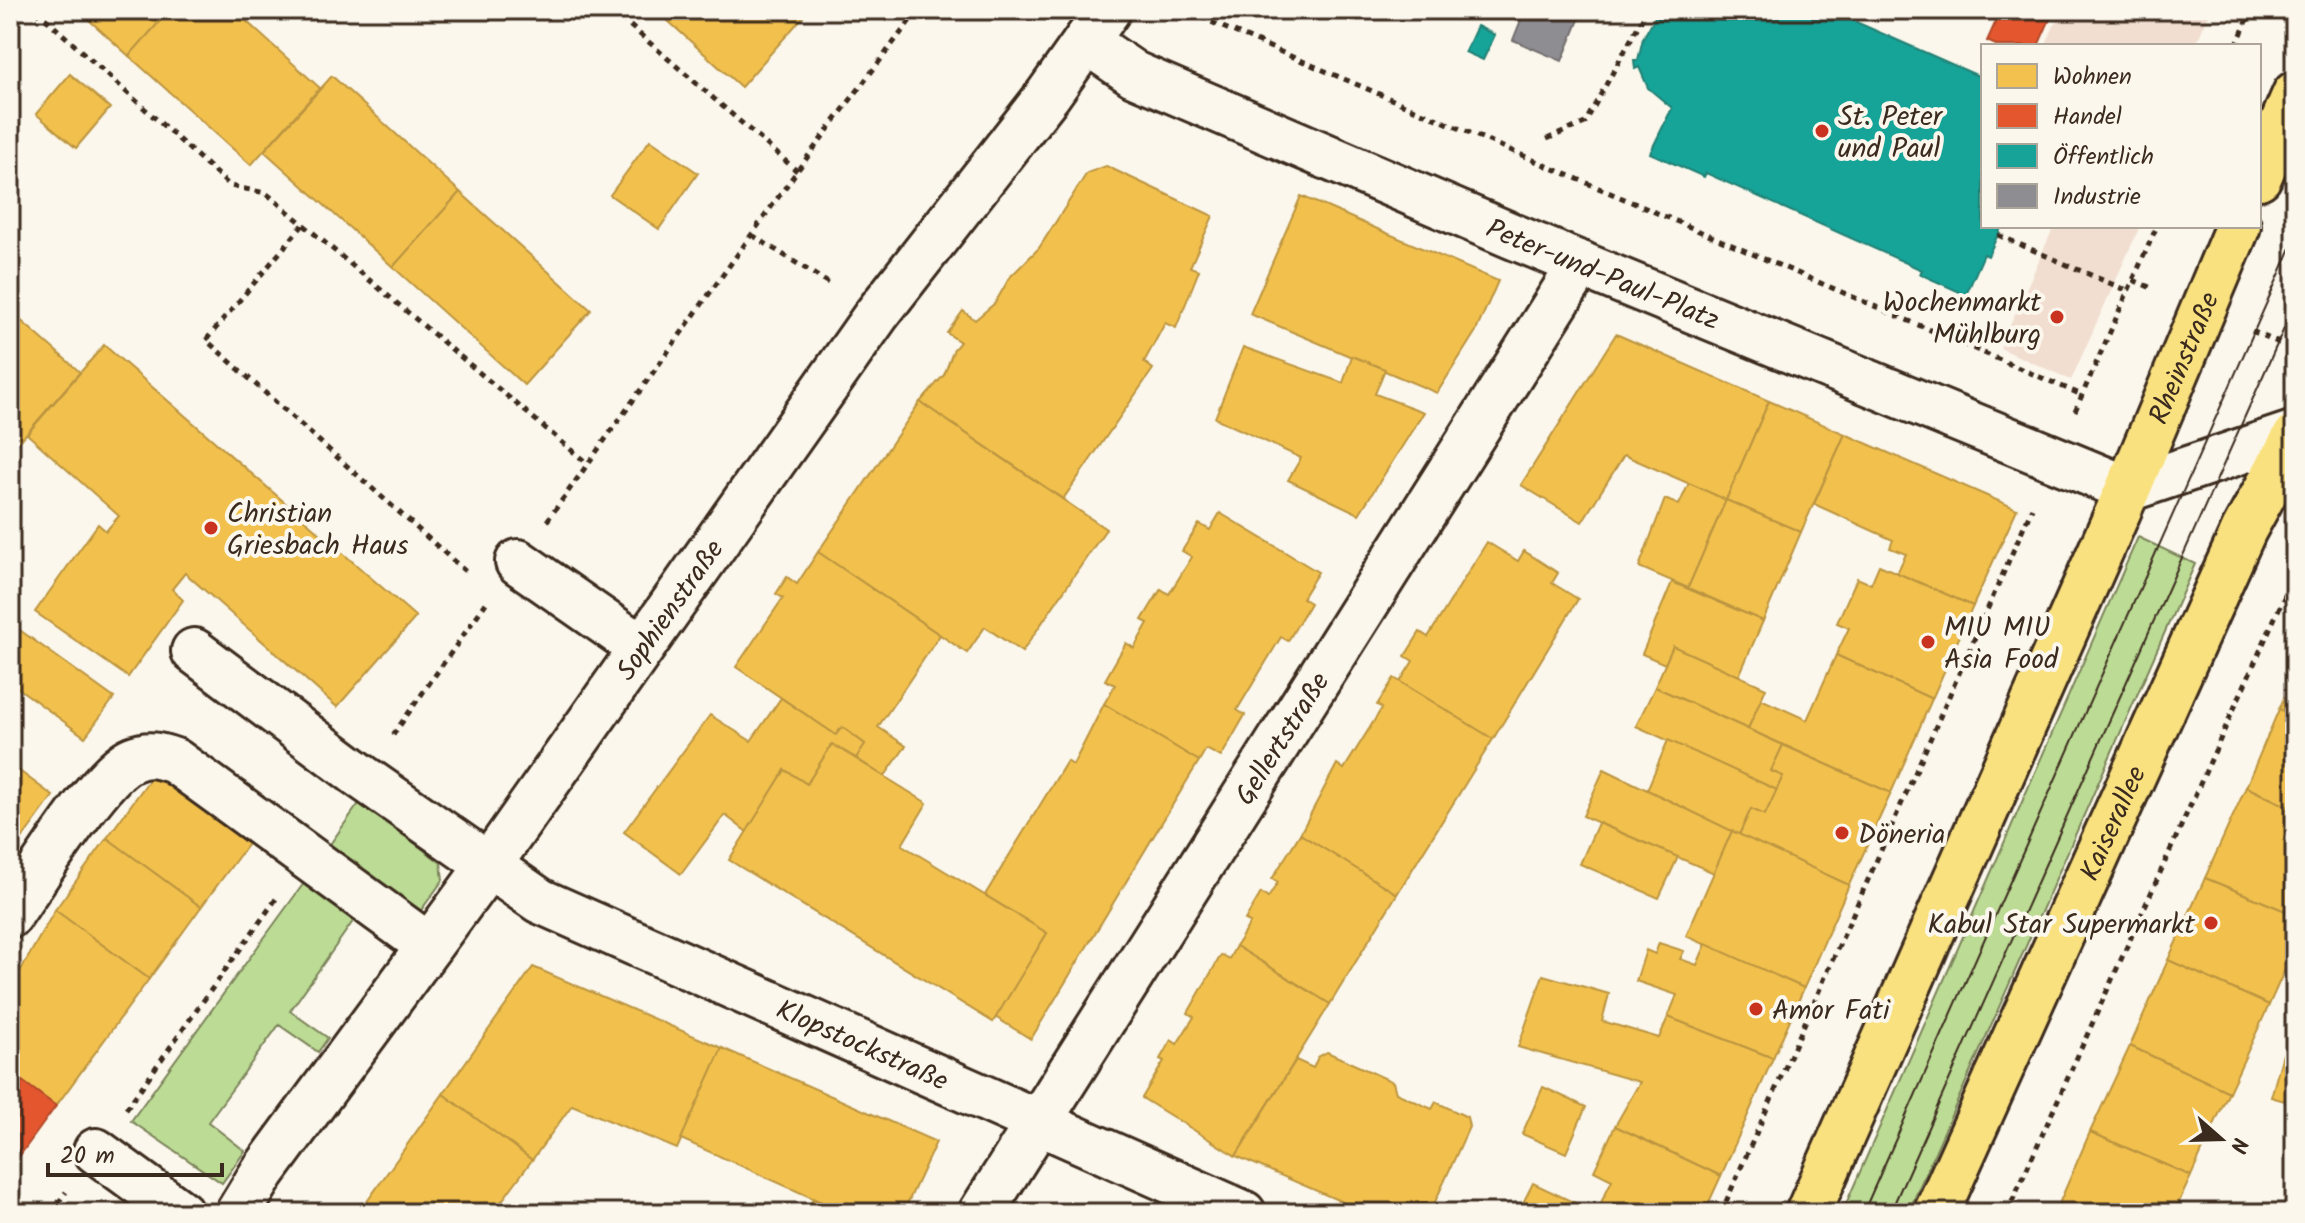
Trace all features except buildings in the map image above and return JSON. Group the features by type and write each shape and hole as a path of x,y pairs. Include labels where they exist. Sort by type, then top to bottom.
{"main road":[{"path":"2261,172 2295,94"},
{"name":"Rheinstraße","path":"2128,489 2237,228"},
{"name":"Kaiserallee","path":"1936,1213 2244,530 2295,435"},
{"path":"1808,1213 2128,489"}],"street":[{"name":"Peter-und-Paul-Platz","path":"1097,25 1134,74 1581,264 2128,489"},
{"name":"Sophienstraße","path":"238,1213 263,1172 489,865 877,314 1097,25"},
{"name":"Gellertstraße","path":"981,1213 1581,264"},
{"path":"2128,489 2295,435"},
{"path":"505,578 640,647"},
{"name":"Klopstockstraße","path":"194,651 362,777 540,901 1243,1213"},
{"path":"10,915 101,788 130,759 152,754 175,761 429,946"},
{"path":"96,1151 181,1213"}],"path":[{"path":"36,10 230,186 266,193 588,464"},
{"path":"612,10 797,171"},
{"path":"362,777 797,171 918,10"},
{"path":"1191,10 1211,22 2082,395"},
{"path":"1547,139 1585,123 1647,10"},
{"path":"2237,44 2252,10"},
{"path":"303,225 206,340 505,578"},
{"path":"1721,1213 2156,228"},
{"path":"752,235 877,314"},
{"path":"1998,235 2128,291"},
{"path":"2007,1213 2295,573"},
{"path":"51,1213 308,855"}],"shaded area":[{"path":"2061,10 2211,10 2196,44 2046,44"},
{"name":"Wochenmarkt Mühlburg","path":"2053,228 2139,228 2071,380 2000,348"}],"green space":[{"path":"2138,537 2195,564 1908,1213 1842,1213"},
{"path":"360,802 441,863 443,880 416,917 326,850"},
{"path":"304,883 356,917 290,1011 328,1038 318,1052 279,1025 208,1122 245,1151 222,1183 131,1121"}],"tram line":[{"path":"1863,1213 2295,239"},
{"path":"1890,1213 2295,304"}],"place":[{"name":"St. Peter und Paul","path":"1822,131"},
{"name":"Wochenmarkt Mühlburg","path":"2057,317"},
{"name":"Christian Griesbach Haus","path":"211,528"},
{"name":"MIU MIU Asia Food","path":"1928,642"},
{"name":"Döneria","path":"1842,833"},
{"name":"Kabul Star Supermarkt","path":"2211,923"},
{"name":"Amor Fati","path":"1756,1009"}]}
